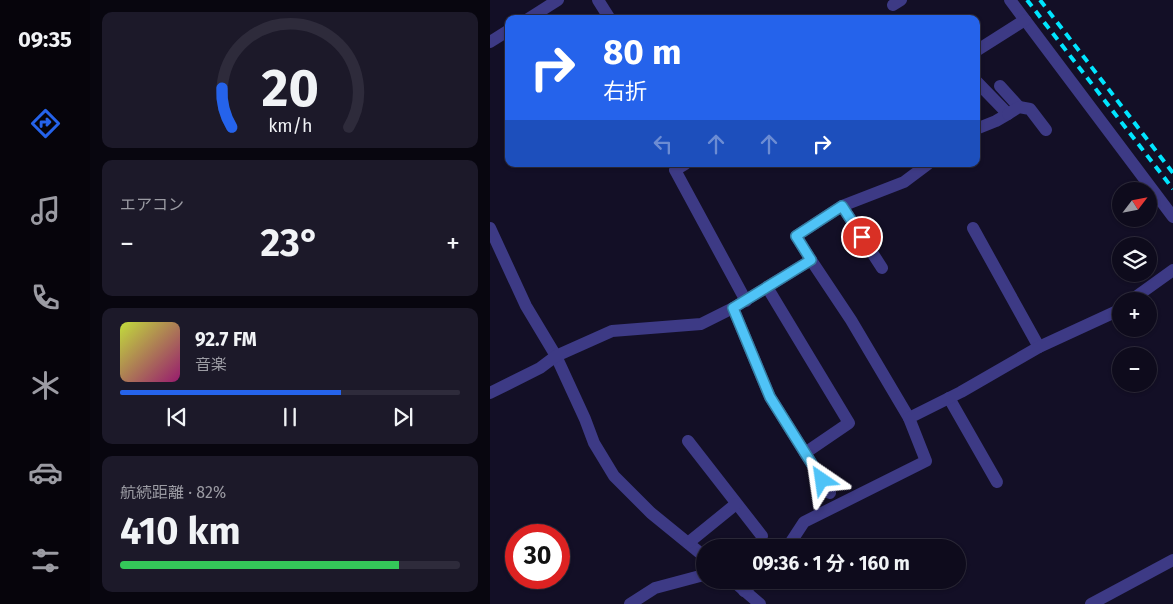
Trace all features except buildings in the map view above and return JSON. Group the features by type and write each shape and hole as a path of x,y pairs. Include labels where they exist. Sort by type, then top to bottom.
{"street":[{"path":"534,15 558,0"},
{"path":"598,0 607,15"},
{"path":"1010,0 1173,217"},
{"path":"980,48 1025,20"},
{"path":"490,42 505,33"},
{"path":"980,84 1013,111"},
{"path":"1000,86 1013,111"},
{"path":"980,127 1013,111 1030,109 1046,130"},
{"path":"680,167 675,170 746,301"},
{"path":"793,539 804,522 926,461 909,418 851,320 796,236 842,206 904,182 924,167"},
{"path":"842,206 882,268"},
{"path":"490,228 526,306 556,356 594,443 614,476 651,514 696,550"},
{"path":"973,228 1039,347"},
{"path":"490,393 540,368 556,356 612,331 701,324 746,301 811,260"},
{"path":"1142,292 1173,270"},
{"path":"767,287 849,423 805,453"},
{"path":"733,308 770,397 830,493"},
{"path":"909,418 949,398 1039,347 1112,313"},
{"path":"949,398 997,482"},
{"path":"688,441 762,536"},
{"path":"688,543 736,504"},
{"path":"1091,604 1173,560"},
{"path":"630,604 655,588 696,577"},
{"path":"744,591 760,604"}],"railway":[{"path":"1027,0 1173,189"},
{"path":"1040,0 1173,173"}],"route":[{"path":"822,480 770,397 733,308 811,260 796,236 842,206 862,237"}]}
